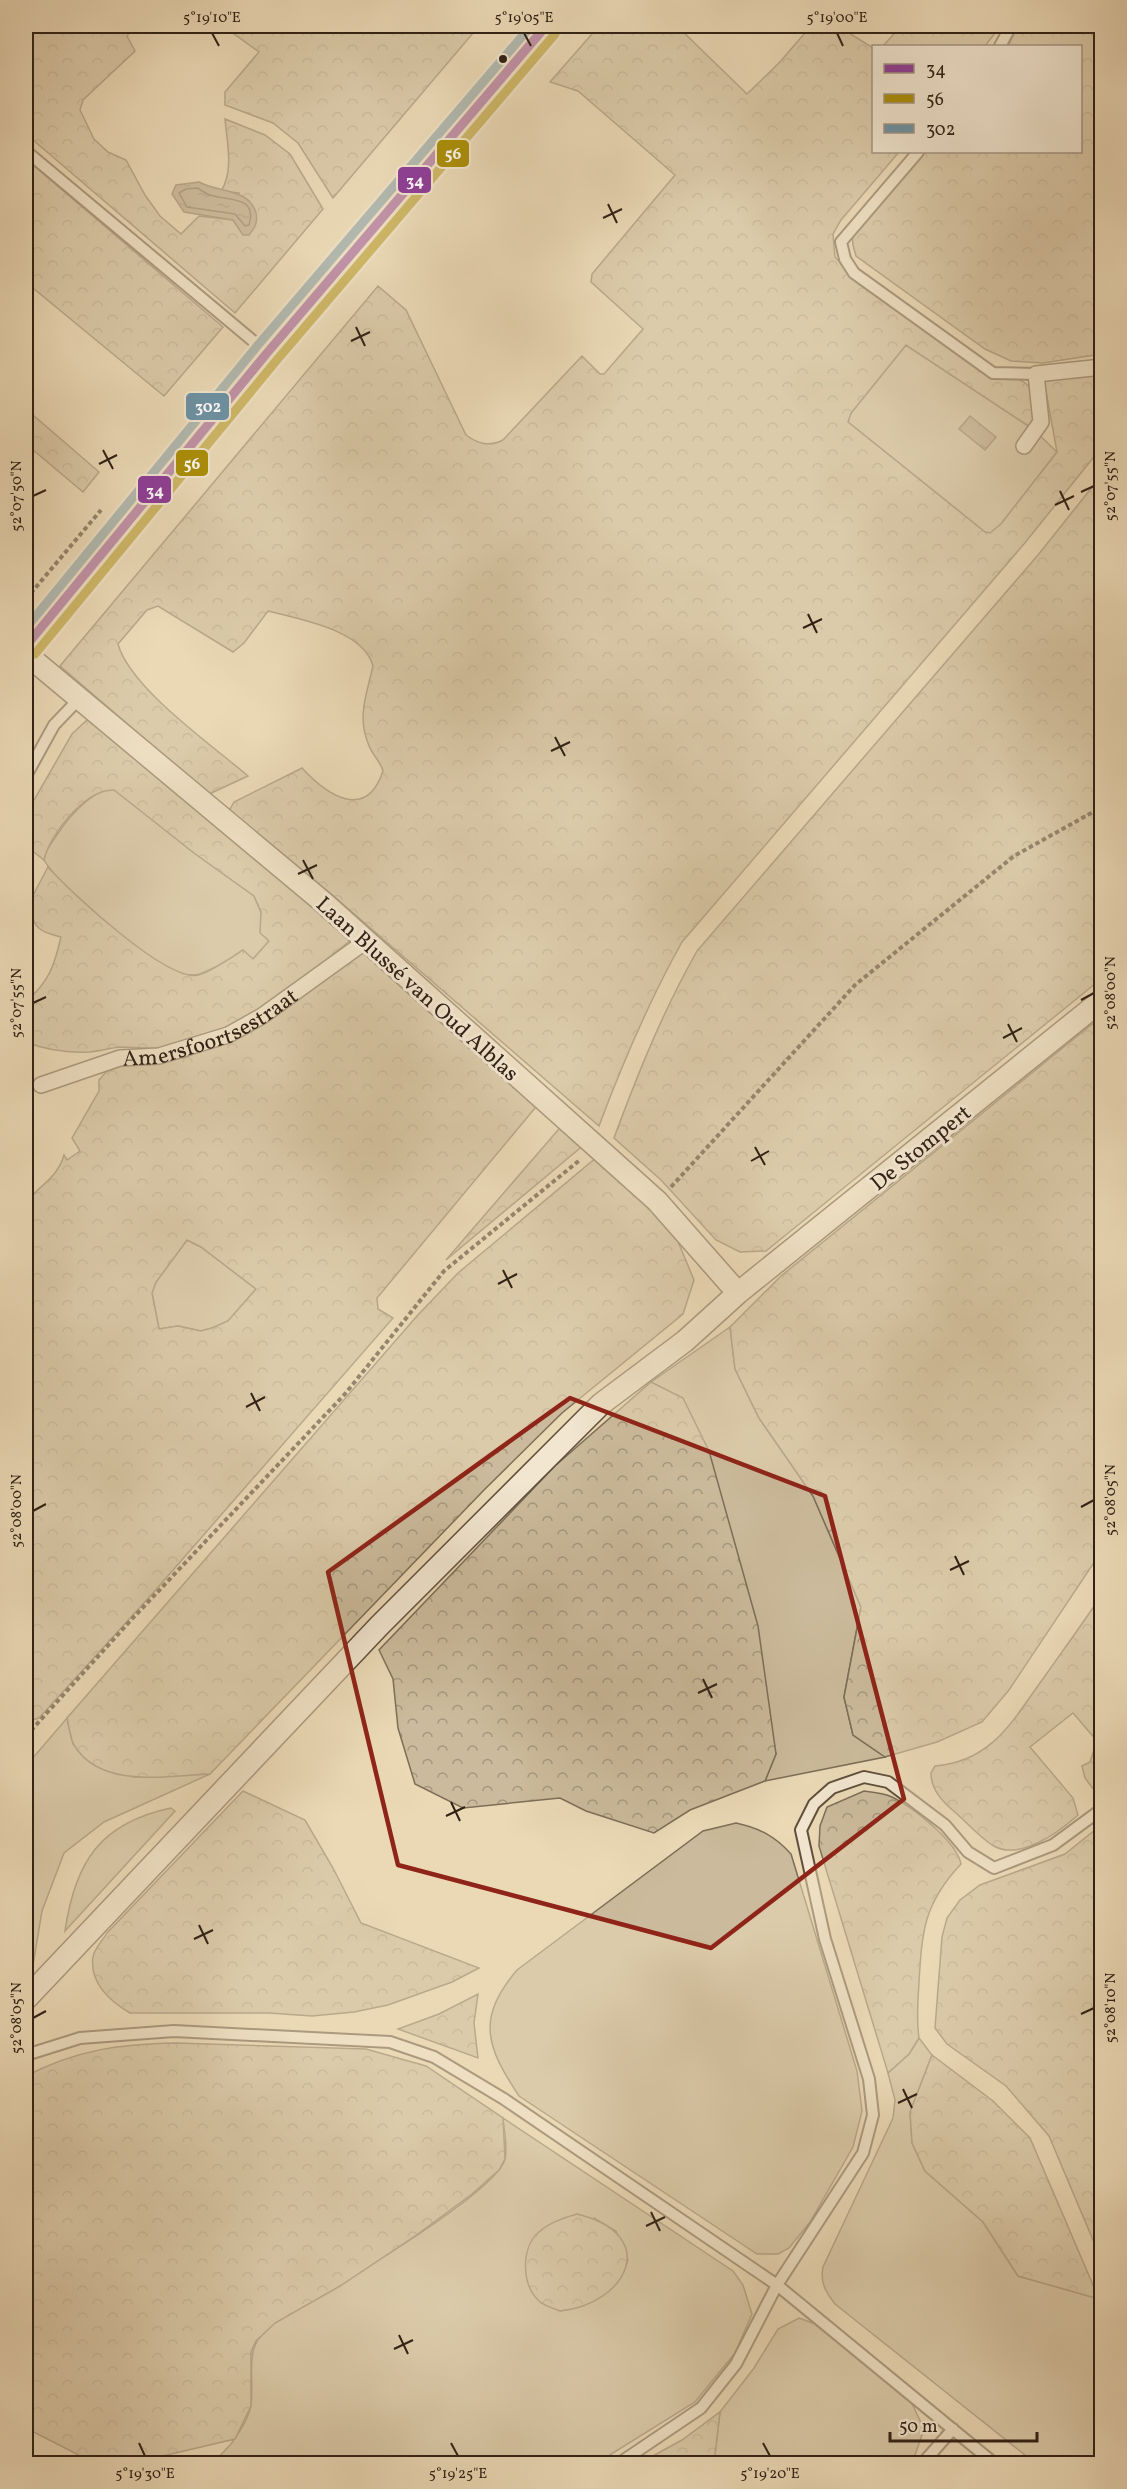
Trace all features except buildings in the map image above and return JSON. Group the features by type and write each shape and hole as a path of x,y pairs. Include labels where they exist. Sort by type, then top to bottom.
{"main road":[{"path":"27,643 267,353 546,26"}],"street":[{"path":"1024,446 1041,422 1036,374 1101,367"},
{"name":"Laan Blussé van Oud Alblas","path":"27,643 79,699 366,941 657,1201 738,1293"},
{"name":"Amersfoortsestraat","path":"41,1085 120,1058 159,1056 228,1035 262,1016 366,941"},
{"name":"De Stompert","path":"26,1999 379,1626 601,1404 685,1341 738,1293 1101,1000"}],"lane":[{"path":"1001,45 1011,26"},
{"path":"26,152 267,353"},
{"path":"917,153 841,242 845,259 854,273 993,373 1036,374"},
{"path":"26,776 54,725 79,699"},
{"path":"618,2463 701,2408 736,2364 777,2285 863,2153 873,2115 869,2079 825,1939 801,1830 814,1804 832,1788 864,1777 888,1782 945,1825 968,1852 994,1868 1053,1845 1101,1809"},
{"path":"26,2055 80,2038 174,2031 390,2042 434,2057 504,2099 777,2285 995,2463"},
{"path":"922,2463 953,2429"}],"path":[{"path":"657,1201 855,985 1014,856 1101,807"},
{"path":"26,1736 139,1611 345,1394 444,1270 595,1148"}],"highlighted area":[{"path":"570,1398 825,1496 904,1799 711,1948 398,1865 328,1572"}],"green space":[{"path":"26,26 136,26 127,36 135,51 83,100 80,110 94,139 108,152 126,160 145,195 160,216 181,234 199,216 233,220 239,229 239,193 221,191 229,166 225,119 265,135 290,154 323,209 235,313 26,134"},
{"path":"226,26 479,26 333,198 298,143 273,123 225,105 225,92 259,52"},
{"path":"599,26 677,26 747,94 779,63 811,26 838,26 872,47 872,153 898,153 841,220 833,234 835,257 848,271 991,372 1024,382 1034,395 1035,415 1033,429 906,345 851,413 848,422 985,532 990,533 1001,524 1057,452 1044,380 1101,369 1101,448 1024,544 682,942 637,1032 599,1126 337,899 229,811 234,802 302,768 323,787 346,799 356,800 367,796 376,787 383,771 369,747 363,723 364,704 373,666 367,654 357,643 329,628 268,611 244,643 233,652 158,606 147,610 118,644 126,661 138,679 174,715 248,776 209,794 60,666 378,286 406,310 466,435 484,444 503,440 582,356 600,374 604,374 643,329 591,282 592,274 675,175 578,91 550,82"},
{"path":"901,26 999,26 986,45 884,45"},
{"path":"1018,26 1101,26 1101,354 1043,363 1011,361 985,349 856,256 853,247 853,237 864,220 922,153 1082,153 1082,45 1008,45"},
{"path":"26,159 223,327 164,396 28,284 26,286"},
{"path":"906,345 1033,429 1057,452 1001,524 990,533 985,532 848,422 851,413"},
{"path":"26,409 99,472 83,492 26,444"},
{"path":"1101,476 1101,979 766,1251 740,1252 716,1240 661,1180 614,1138 662,1019 697,951 1038,555"},
{"path":"88,719 352,939 264,1007 240,1022 189,1043 162,1048 121,1047 81,1052 49,1049 26,1042 26,1002 50,973 61,937 38,928 28,905 48,867 120,933 143,951 184,974 204,973 243,950 253,959 269,941 260,933 261,912 254,896 194,853 114,790 92,797 71,815 61,826 44,860 26,846 26,814 72,734"},
{"path":"105,789 114,789 123,795 194,853 254,896 261,912 262,928 269,941 253,959 243,951 199,974 176,973 145,953 105,922 67,888 53,872 44,860 45,853 78,809"},
{"path":"363,949 540,1102 377,1298 378,1309 393,1318 153,1593 39,1718 26,1722 26,1203 53,1176 64,1155 67,1160 80,1151 72,1138 99,1091 99,1080 106,1072 117,1066 183,1058 232,1040","holes":["187,1240 201,1247 256,1289 228,1321 212,1328 201,1331 178,1326 159,1329 152,1293 156,1282"]},
{"path":"1101,1017 1101,1552 1009,1690 982,1722 937,1742 885,1757 853,1735 844,1697 861,1607 813,1496 759,1418 735,1369 730,1327 781,1276"},
{"path":"564,1123 585,1144 446,1260"},
{"path":"597,1157 672,1227 694,1280 683,1314 562,1413 484,1490 210,1774 136,1777 100,1768 86,1759 74,1745 67,1718 417,1316 458,1273"},
{"path":"187,1240 201,1247 256,1289 228,1321 212,1328 201,1331 178,1326 159,1329 152,1293 156,1282"},
{"path":"730,1327 735,1369 759,1418 813,1496 861,1607 844,1697 853,1735 885,1757 765,1781 776,1754 651,1382"},
{"path":"651,1382 683,1398 709,1451 758,1626 776,1754 765,1781 690,1810 654,1833 586,1811 560,1798 463,1808 415,1784 398,1728 393,1679 379,1650 555,1466"},
{"path":"1101,1596 1101,1787 1094,1790 1085,1778 1082,1766 1090,1762 1097,1741 1073,1713 1030,1747 1073,1798 1078,1815 1038,1843 1014,1850 992,1845 943,1801 933,1785 931,1773 935,1766 973,1756 1001,1735"},
{"path":"67,1718 73,1744 133,1777 210,1774 104,1822 64,1853 42,1911 33,1965 26,1926 26,1766"},
{"path":"243,1791 305,1820 361,1923 479,1968 452,1982 388,2005 354,2012 312,2016 269,2013 130,2013 116,2003 103,1991 94,1975 93,1957 97,1948 107,1933"},
{"path":"864,1791 892,1797 922,1817 943,1836 958,1855 961,1864 939,1892 927,1919 920,1964 919,2038 909,2054 888,2073 819,1846 820,1826 827,1807"},
{"path":"171,1808 175,1811 65,1931 76,1885 95,1849 109,1835 126,1824"},
{"path":"736,1823 766,1834 779,1842 791,1854 857,2071 862,2111 853,2147 810,2222 789,2248 778,2254 757,2254 519,2096 499,2062 490,2033 495,2003 517,1970 703,1831"},
{"path":"1101,1825 1101,2259 1049,2136 1006,2086 947,2044 935,2028 942,1937 947,1918 960,1900 980,1885 1065,1854"},
{"path":"478,1994 474,2023 478,2058 398,2029 439,2014"},
{"path":"919,2038 932,2055 910,2112 912,2143 925,2171 983,2222 1018,2276 1099,2299 1101,2463 1035,2463 835,2304 824,2286 823,2267 893,2118 895,2100 888,2073 909,2054"},
{"path":"176,2043 366,2049 426,2066 503,2118 505,2159 499,2170 472,2194 415,2236 340,2286 275,2323 256,2341 251,2352 251,2406 235,2439 154,2458 96,2464 26,2428 26,2076 63,2060 98,2050"},
{"path":"932,2055 993,2101 1030,2138 1099,2299 1018,2276 983,2222 925,2171 912,2143 910,2112"},
{"path":"503,2118 733,2271 743,2285 752,2314 735,2353 695,2402 597,2463 207,2464 231,2444 246,2419 251,2404 252,2358 258,2339 265,2330 402,2245 471,2196 494,2175 505,2159","holes":["594,2218 616,2231 628,2260 617,2282 610,2289 593,2300 560,2311 544,2303 537,2296 529,2280"]},
{"path":"577,2214 603,2224 620,2237 627,2252 626,2268 617,2283 603,2296 583,2306 560,2311 541,2303 533,2294 526,2276 526,2256 533,2239 539,2232 552,2223"},
{"path":"799,2318 818,2325 907,2393 924,2429 915,2455 908,2463 714,2464 720,2412 754,2368 778,2329"},
{"path":"720,2412 714,2463 640,2463 682,2440"}],"water":[{"path":"199,182 247,199 257,219 249,235 243,235 233,220 184,212 172,194 176,185"},
{"path":"970,416 996,437 985,450 959,429"}],"transit line":[{"name":"302","path":"26,628 258,345 531,26"},
{"name":"34","path":"26,646 267,353 546,26"},
{"name":"56","path":"35,654 276,361 555,34"}]}
